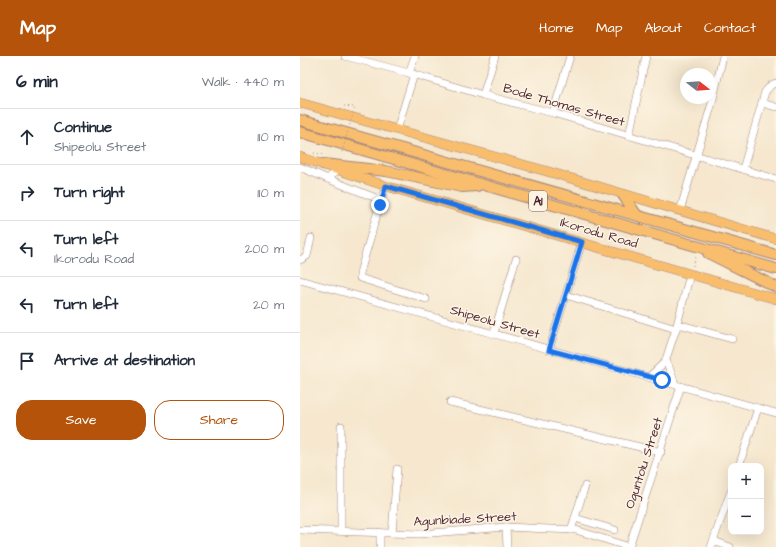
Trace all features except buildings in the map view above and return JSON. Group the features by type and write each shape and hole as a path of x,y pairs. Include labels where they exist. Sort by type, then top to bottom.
{"highway":[{"name":"A1","path":"300,120 636,214 776,256"},
{"name":"Ikorodu Road","path":"300,132 698,247 776,268"},
{"path":"326,160 462,187 485,185"},
{"path":"623,195 636,214"},
{"path":"698,247 715,258 776,287"}],"main road":[{"path":"300,103 546,171 776,240"},
{"name":"Ikorodu Road","path":"300,157 326,160 337,170 386,186 776,299"}],"street":[{"name":"Bode Thomas Street","path":"345,56 411,73 483,96 553,113 776,179"},
{"path":"397,130 415,56"},
{"path":"483,96 495,56"},
{"path":"553,113 570,56"},
{"path":"628,136 646,56"},
{"path":"680,211 697,156 723,56"},
{"path":"742,169 765,92 771,85 776,83"},
{"path":"762,103 776,107"},
{"path":"300,167 381,200"},
{"path":"328,178 337,170"},
{"path":"386,186 360,273 360,278 426,300"},
{"path":"300,260 307,256 311,238"},
{"path":"549,350 582,242"},
{"path":"494,334 516,259"},
{"path":"650,376 665,362 677,326 690,274"},
{"name":"Shipeolu Street","path":"300,280 549,350 650,376 776,413"},
{"path":"566,295 677,326 732,339"},
{"path":"665,362 678,385"},
{"name":"Oguntolu Street","path":"629,547 661,452 678,385"},
{"path":"450,402 661,452"},
{"path":"741,463 758,408"},
{"path":"341,426 341,531"},
{"path":"392,533 397,469"},
{"path":"571,530 585,486"},
{"path":"728,499 713,544 730,547"},
{"path":"575,518 615,530"},
{"path":"506,527 507,547"},
{"name":"Agunbiade Street","path":"300,530 419,534 506,527 571,530 592,534 629,547"},
{"path":"380,532 380,547"}],"path":[{"path":"342,106 356,107 342,152"},
{"path":"311,152 326,160"},
{"path":"690,274 698,247"}],"route":[{"path":"380,205 386,186 582,242 549,350 662,380"}]}
